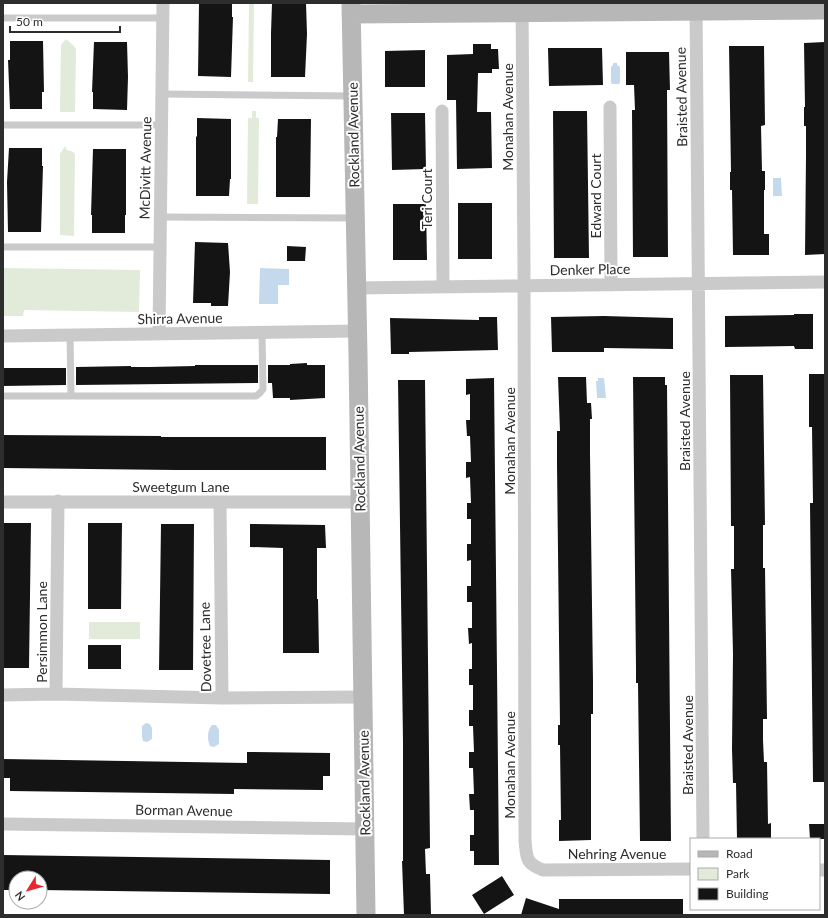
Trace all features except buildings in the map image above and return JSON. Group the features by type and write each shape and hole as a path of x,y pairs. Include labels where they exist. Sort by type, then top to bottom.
{"street":[{"name":"McDivitt Avenue","path":"159,334 163,3"},
{"path":"351,8 696,7 825,10"},
{"name":"Braisted Avenue","path":"696,7 703,838"},
{"name":"Rockland Avenue","path":"351,8 366,915"},
{"name":"Monahan Avenue","path":"522,8 526,841 527,858 533,866 543,870"},
{"name":"Edward Court","path":"610,107 611,285"},
{"name":"Teri Court","path":"442,111 443,286"},
{"name":"Denker Place","path":"356,288 825,282"},
{"name":"Shirra Avenue","path":"3,336 357,331"},
{"name":"Persimmon Lane","path":"58,501 56,694 222,698"},
{"name":"Sweetgum Lane","path":"3,502 360,502"},
{"name":"Dovetree Lane","path":"220,502 222,698 363,697"},
{"path":"3,695 56,694"},
{"name":"Borman Avenue","path":"3,824 365,829"},
{"name":"Nehring Avenue","path":"543,870 690,869"}],"lane":[{"path":"3,18 163,18"},
{"path":"162,94 352,96"},
{"path":"3,125 162,125"},
{"path":"161,217 354,218"},
{"path":"3,247 160,247"},
{"path":"3,396 256,396 263,389 262,333"},
{"path":"70,335 71,396"}],"green space":[{"path":"249,3 254,3 253,82 248,82"},
{"path":"66,39 76,49 75,112 60,112 61,45"},
{"path":"252,111 256,111 256,118 259,118 258,204 247,204 248,118 252,118"},
{"path":"65,146 67,150 75,154 74,236 60,235 60,154"},
{"path":"3,268 140,270 139,312 24,310 23,316 3,316"},
{"path":"89,622 140,622 140,639 89,639"}],"water":[{"path":"613,63 617,63 620,67 619,84 612,84 611,82 611,67"},
{"path":"773,178 781,178 782,196 773,196"},
{"path":"260,268 289,269 289,285 278,285 278,304 259,304"},
{"path":"598,378 604,378 606,398 597,398 596,381 598,381"},
{"path":"146,723 150,724 152,728 152,739 147,742 143,741 142,737 142,726"},
{"path":"212,725 216,725 219,730 219,744 214,747 210,746 208,738 208,732"}]}
